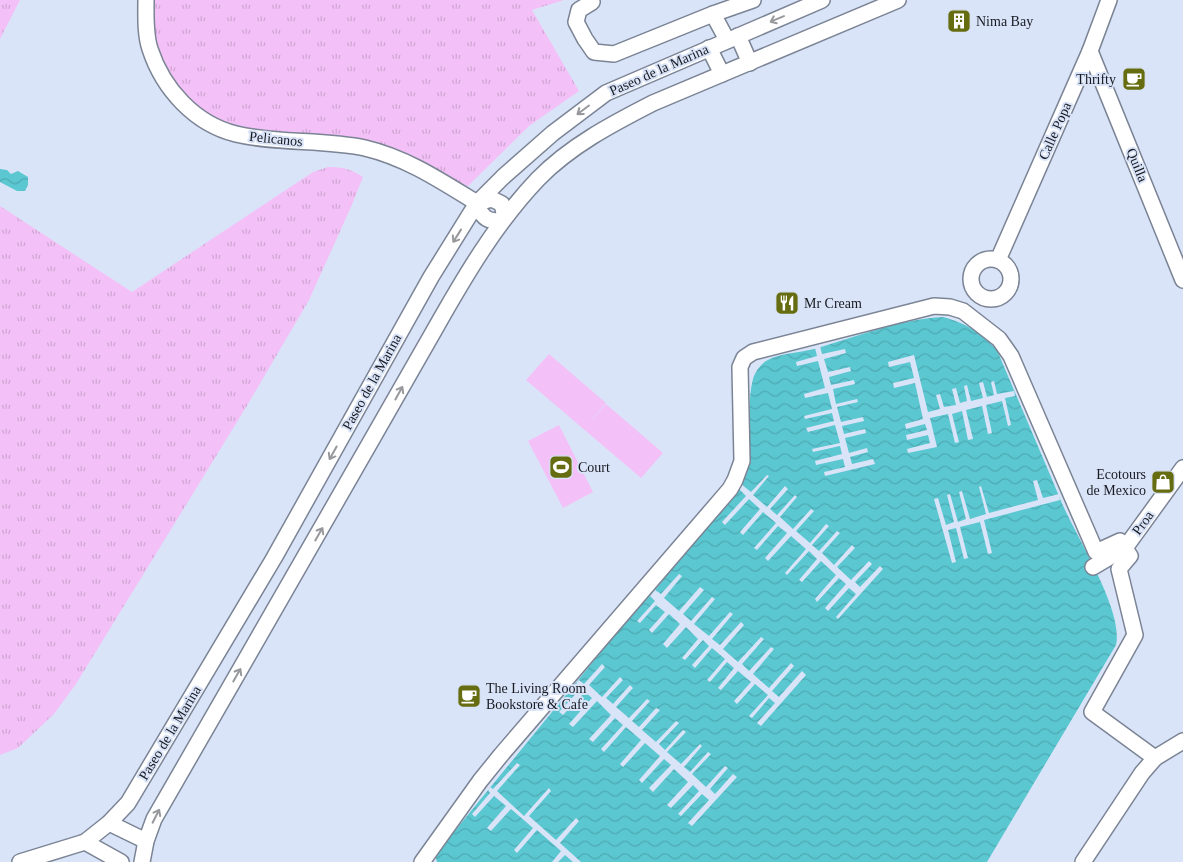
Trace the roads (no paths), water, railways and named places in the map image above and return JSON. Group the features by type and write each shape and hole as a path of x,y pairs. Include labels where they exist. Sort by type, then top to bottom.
{"street":[{"name":"Pelicanos","path":"146,0 146,23 150,48 162,75 179,100 203,120 235,134 347,146 393,156 478,203 492,200 502,204 504,208 502,220"},
{"path":"592,2 578,10 576,22 594,52 614,54 753,0"},
{"name":"Paseo de la Marina","path":"20,862 84,842 109,823 128,803 274,558 431,277 478,203 503,177 552,133 606,93 822,0"},
{"name":"Paseo de la Marina","path":"142,862 146,841 154,819 450,303 483,247 502,220 539,178 574,148 617,122 722,74 898,0"},
{"name":"Calle Popa","path":"998,260 1090,51 1109,0"},
{"path":"714,14 750,62"},
{"path":"709,48 722,74"},
{"name":"Quilla","path":"1090,51 1183,280"},
{"path":"422,862 501,755 730,489 742,461 740,367 744,358 753,352 934,306 950,307 964,311 999,339 1011,356 1096,552 1120,541 1130,556 1119,569 1134,635 1092,712 1156,758"},
{"name":"Proa","path":"1093,567 1125,548 1183,468"},
{"path":"309,496 333,509"},
{"path":"1083,862 1142,773 1156,758 1183,741"},
{"path":"109,823 146,841"},
{"path":"84,842 121,862"}],"water":[{"path":"0,169 7,170 11,174 18,171 28,177 28,185 25,191 17,191 0,182"},
{"path":"943,317 972,329 997,350 1061,501 1106,593 1117,630 1116,645 987,862 437,862 435,855 741,484 749,458 751,392 756,371 766,361 777,356 814,349 910,321"}],"place":[{"name":"Nima Bay","path":"959,21"},
{"name":"Thrifty","path":"1134,79"},
{"name":"Mr Cream","path":"787,303"},
{"name":"Court","path":"561,467"},
{"name":"Ecotours de Mexico","path":"1163,482"},
{"name":"The Living Room Bookstore & Cafe","path":"469,696"}]}
